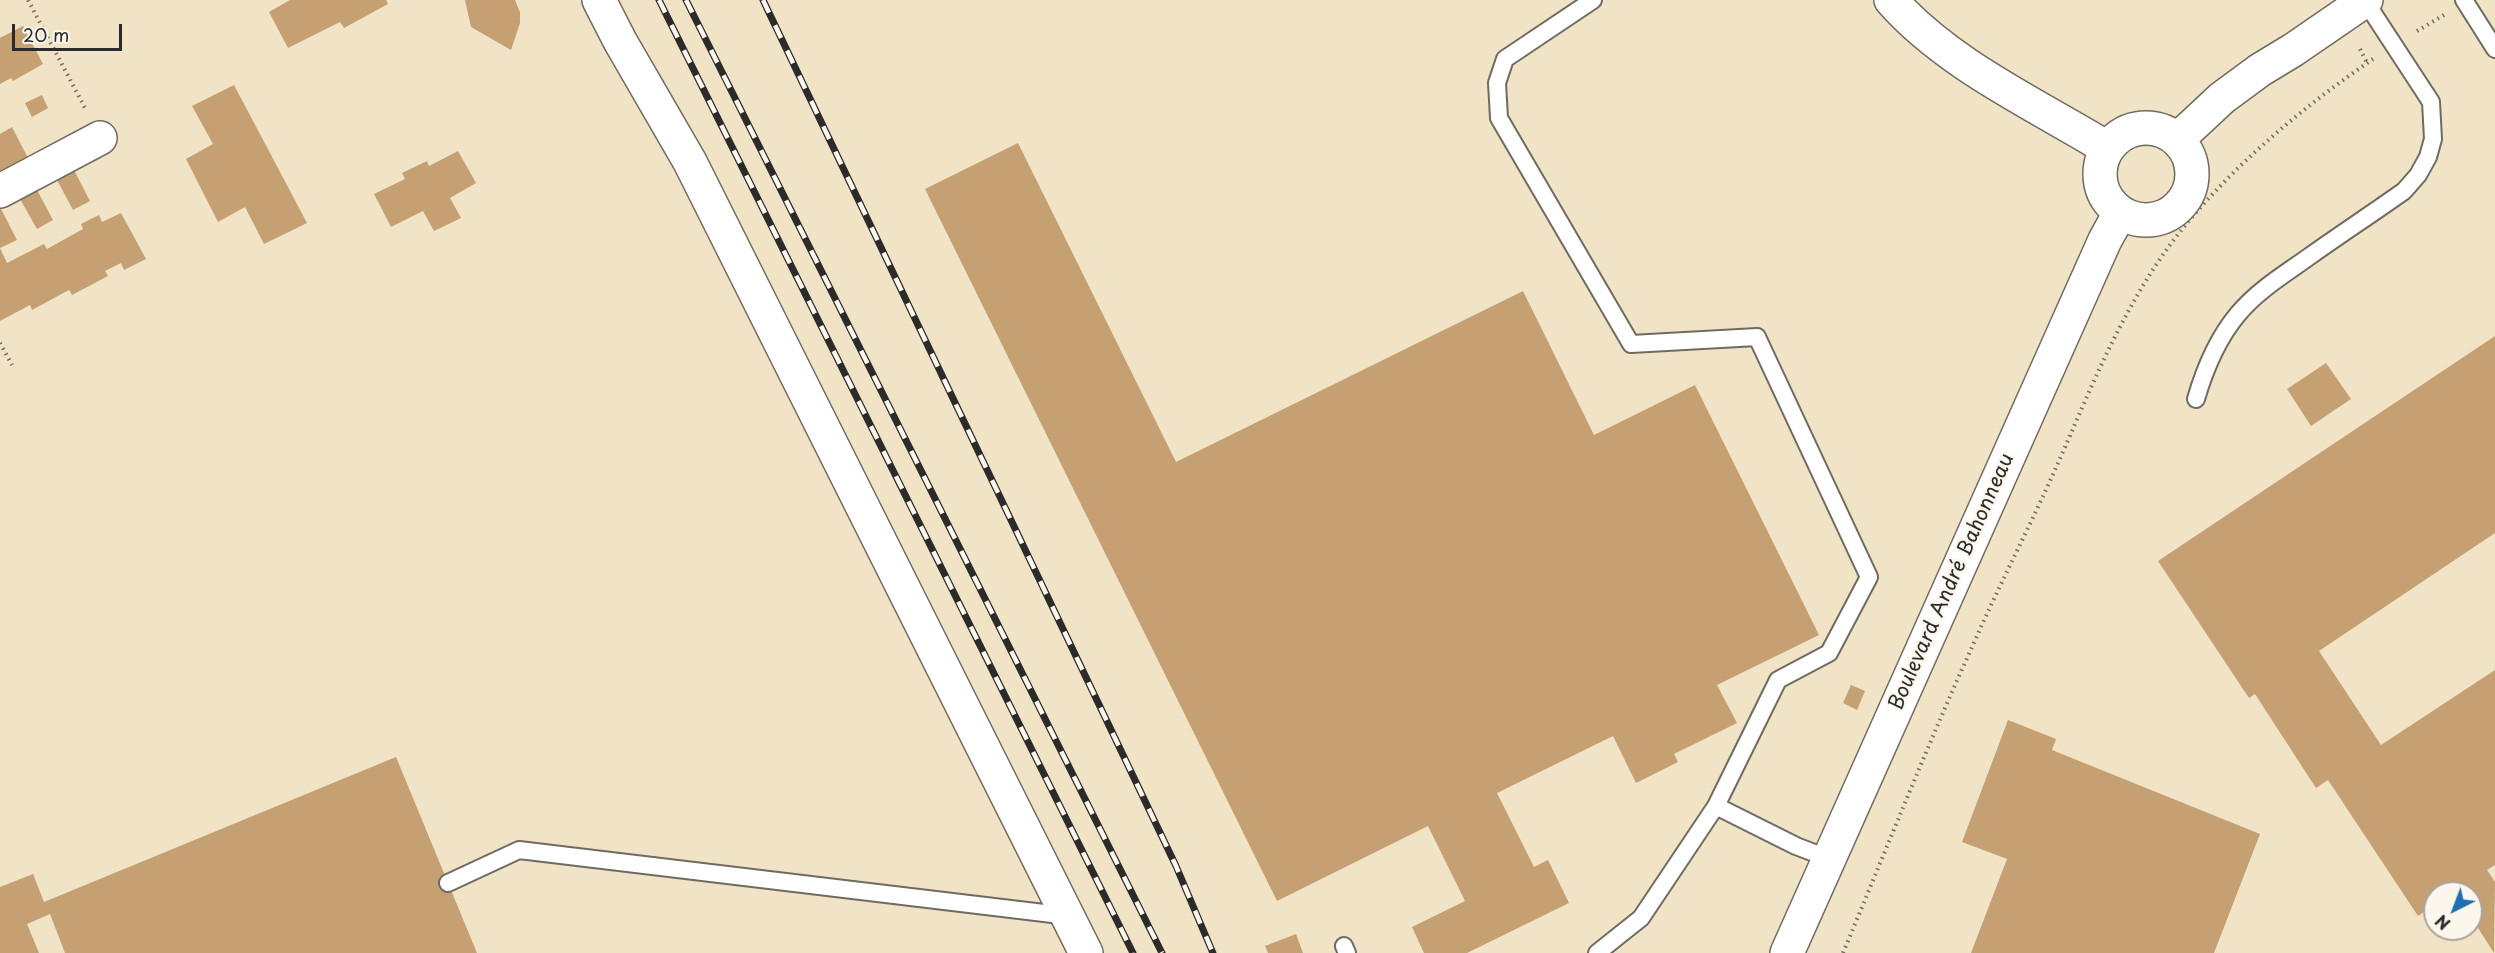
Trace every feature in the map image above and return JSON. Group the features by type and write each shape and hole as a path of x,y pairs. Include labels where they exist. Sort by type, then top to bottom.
{"street":[{"path":"599,0 690,162 1086,953"},
{"path":"1891,0 1937,43 1974,69 2107,148"},
{"path":"2177,141 2222,98 2366,0"},
{"path":"2136,128 2154,128 2172,135 2177,141 2184,148 2192,164 2192,182 2185,200 2172,213 2156,220 2137,220 2120,213 2107,200 2100,183 2100,165 2107,148 2120,135 2136,128"},
{"path":"0,191 100,138"},
{"name":"Boulevard André Bahonneau","path":"1787,953 2021,425 2105,240 2120,213"}],"lane":[{"path":"1593,0 1505,59 1497,83 1499,118 1631,344 1757,337 1869,577 1829,653 1778,680 1716,806 1641,918 1597,953"},
{"path":"2196,399 2205,369 2219,340 2250,301 2278,278 2404,191 2418,175 2428,157 2433,139 2432,102 2366,0"},
{"path":"2464,1 2495,48"},
{"path":"1716,806 1796,846 1830,859"},
{"path":"448,883 519,850 1069,916"}],"path":[{"path":"28,0 100,138"},
{"path":"1843,953 1973,644 2049,482 2103,358 2125,315 2181,230 2222,183 2293,120 2367,63 2464,1"},
{"path":"2360,49 2367,63"},
{"path":"0,343 12,364"}],"building":[{"path":"290,0 386,0 388,4 344,28 340,22 288,48 269,12"},
{"path":"465,0 515,0 520,12 520,23 511,50 471,27"},
{"path":"23,26 43,64 13,81 11,78 0,84 0,38"},
{"path":"234,85 307,223 264,244 245,207 218,222 186,159 213,144 192,106"},
{"path":"42,95 48,108 32,117 25,103"},
{"path":"12,127 28,158 0,172 0,134"},
{"path":"1018,143 1176,462 1523,291 1594,435 1695,385 1819,635 1717,685 1737,723 1674,754 1678,762 1636,783 1613,736 1497,793 1534,867 1548,860 1569,903 1467,953 1424,953 1412,927 1465,901 1428,826 1277,901 925,189"},
{"path":"458,151 476,183 450,198 461,218 434,231 423,211 391,227 374,194 405,179 402,173 427,161 429,166"},
{"path":"74,170 90,201 73,210 57,180"},
{"path":"37,190 53,220 37,229 20,199"},
{"path":"0,207 17,240 0,248"},
{"path":"121,213 146,259 124,270 121,263 105,271 108,276 72,295 69,290 32,310 30,305 0,321 0,248 7,263 44,244 47,249 83,229 81,224 99,215 102,222"},
{"path":"2495,336 2495,533 2319,651 2381,745 2495,670 2495,865 2487,870 2495,882 2494,953 2483,936 2483,881 2423,881 2423,912 2418,916 2328,780 2316,788 2255,694 2249,698 2158,561"},
{"path":"2326,363 2351,399 2311,426 2287,389"},
{"path":"1851,685 1865,691 1857,710 1843,703"},
{"path":"2008,720 2056,739 2052,750 2260,834 2214,953 1971,953 2007,859 1962,842"},
{"path":"396,757 477,953 65,953 50,914 27,924 39,953 0,953 0,887 33,874 44,902"},
{"path":"1296,934 1303,953 1268,953 1265,946"}],"railway":[{"path":"659,0 1133,953"},
{"path":"686,0 1162,953"},
{"path":"763,0 1176,866 1213,953"}]}
